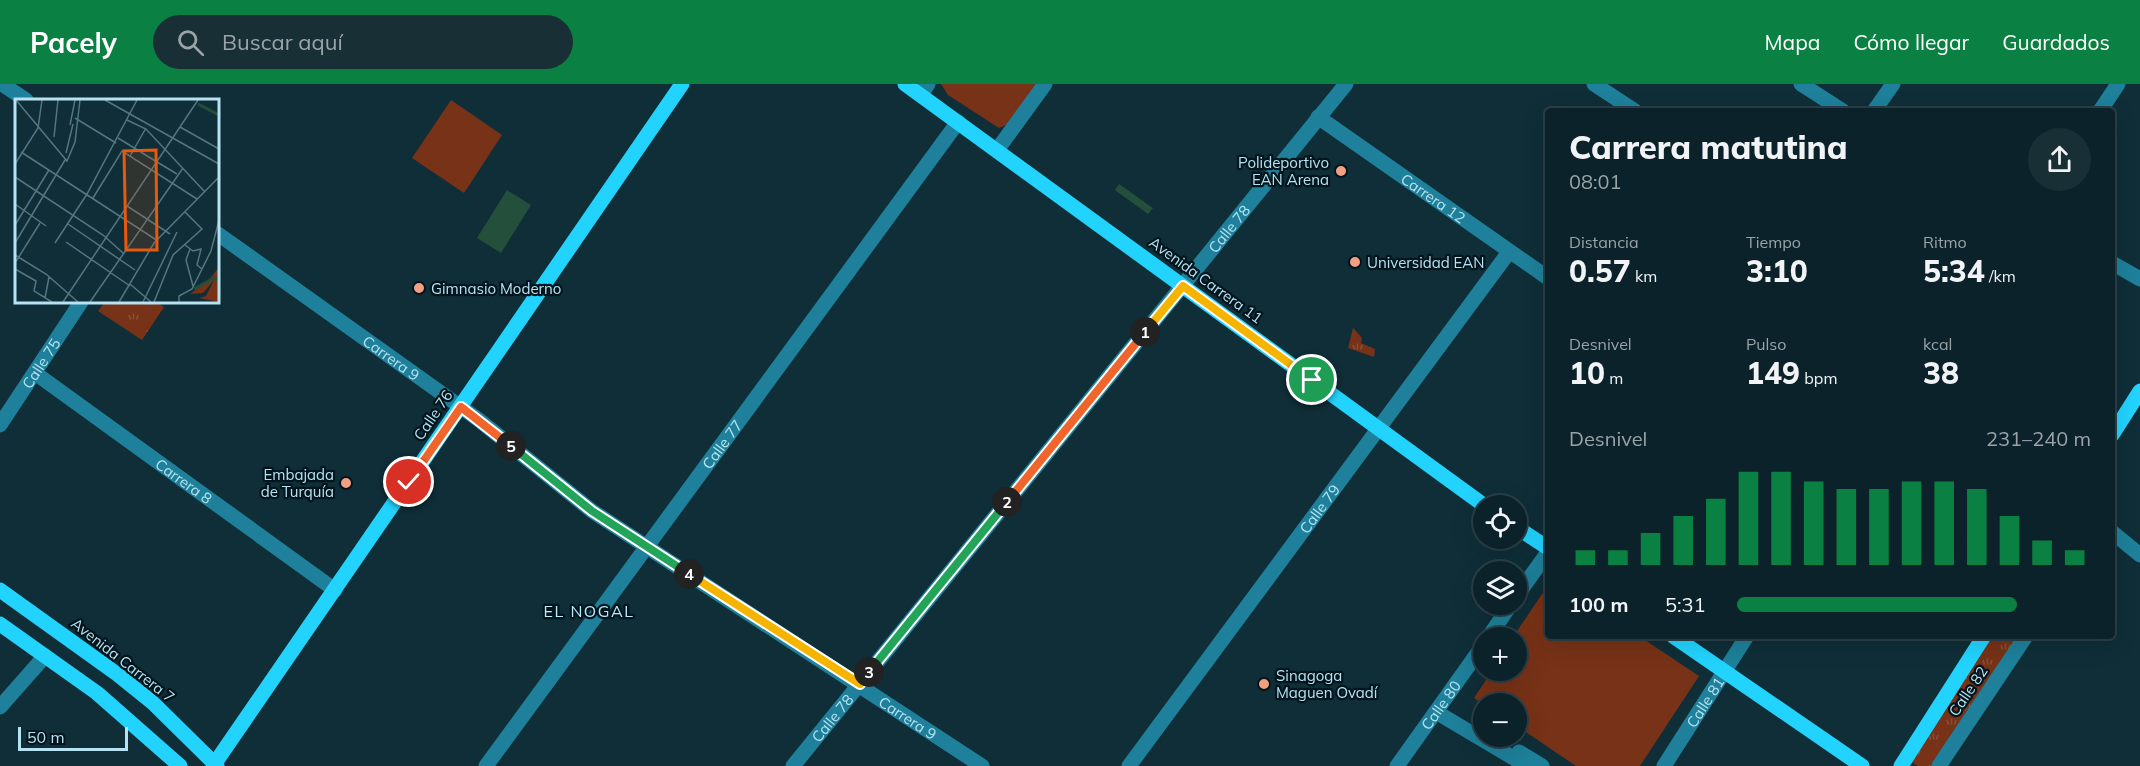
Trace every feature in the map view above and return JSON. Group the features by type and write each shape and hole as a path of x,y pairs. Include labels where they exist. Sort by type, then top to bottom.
{"main road":[{"name":"Calle 76","path":"215,765 682,84"},
{"name":"Avenida Carrera 11","path":"905,84 924,89 958,122 1473,497"},
{"path":"2115,430 2140,391"},
{"path":"1527,535 1545,548"},
{"name":"Avenida Carrera 7","path":"0,590 117,674 153,703 215,765"},
{"path":"0,624 97,693 180,766"},
{"path":"1677,639 1841,754 1862,766"},
{"name":"Calle 82","path":"1901,766 1982,639"},
{"path":"1841,754 1852,766"}],"street":[{"path":"2,84 24,99"},
{"path":"997,150 1045,84"},
{"name":"Calle 78","path":"793,766 1346,84"},
{"path":"1594,84 1630,108"},
{"path":"1801,84 1838,108"},
{"path":"1876,108 1893,84"},
{"path":"2102,108 2118,84"},
{"name":"Carrera 12","path":"1318,117 1545,276"},
{"name":"Calle 77","path":"486,766 958,122"},
{"name":"Carrera 9","path":"219,235 461,407 564,490 982,766"},
{"name":"Calle 79","path":"1129,766 1509,252"},
{"path":"2115,265 2140,279"},
{"name":"Calle 75","path":"0,425 80,303"},
{"name":"Carrera 8","path":"35,373 335,590"},
{"path":"2115,534 2140,555"},
{"path":"1527,581 1545,554"},
{"name":"Calle 81","path":"1664,766 1745,639"},
{"name":"Calle 82","path":"1939,766 2024,639"},
{"path":"0,707 45,656"},
{"name":"Calle 80","path":"1397,766 1473,660"},
{"path":"1439,708 1473,725"},
{"path":"1439,708 1527,766"},
{"path":"1512,747 1542,766"}],"green space":[{"path":"941,84 1037,84 1009,124 999,128 948,95"},
{"path":"451,100 502,135 464,193 412,158"},
{"path":"104,303 158,303 164,307 142,340 98,311"},
{"path":"1353,328 1362,338 1361,343 1375,349 1374,357 1348,348"},
{"path":"1545,589 1545,639 1644,639 1699,676 1640,766 1576,766 1527,733 1527,693 1477,693 1485,681 1527,681 1527,627 1520,627"},
{"path":"1989,639 2017,639 1935,766 1918,766 1910,761"}],"shaded area":[{"path":"1119,184 1153,208 1148,214 1115,190"},
{"path":"507,190 531,205 501,253 477,238"}],"place":[{"name":"Polideportivo EAN Arena","path":"1341,171"},
{"name":"Universidad EAN","path":"1355,262"},
{"name":"Gimnasio Moderno","path":"419,288"},
{"name":"Embajada de Turquía","path":"346,483"},
{"name":"Sinagoga Maguen Ovadí","path":"1264,684"}],"district":[{"name":"EL NOGAL","path":"589,611"}],"route":[{"path":"409,482 461,407 592,511 860,684 1183,286 1312,380"}]}
